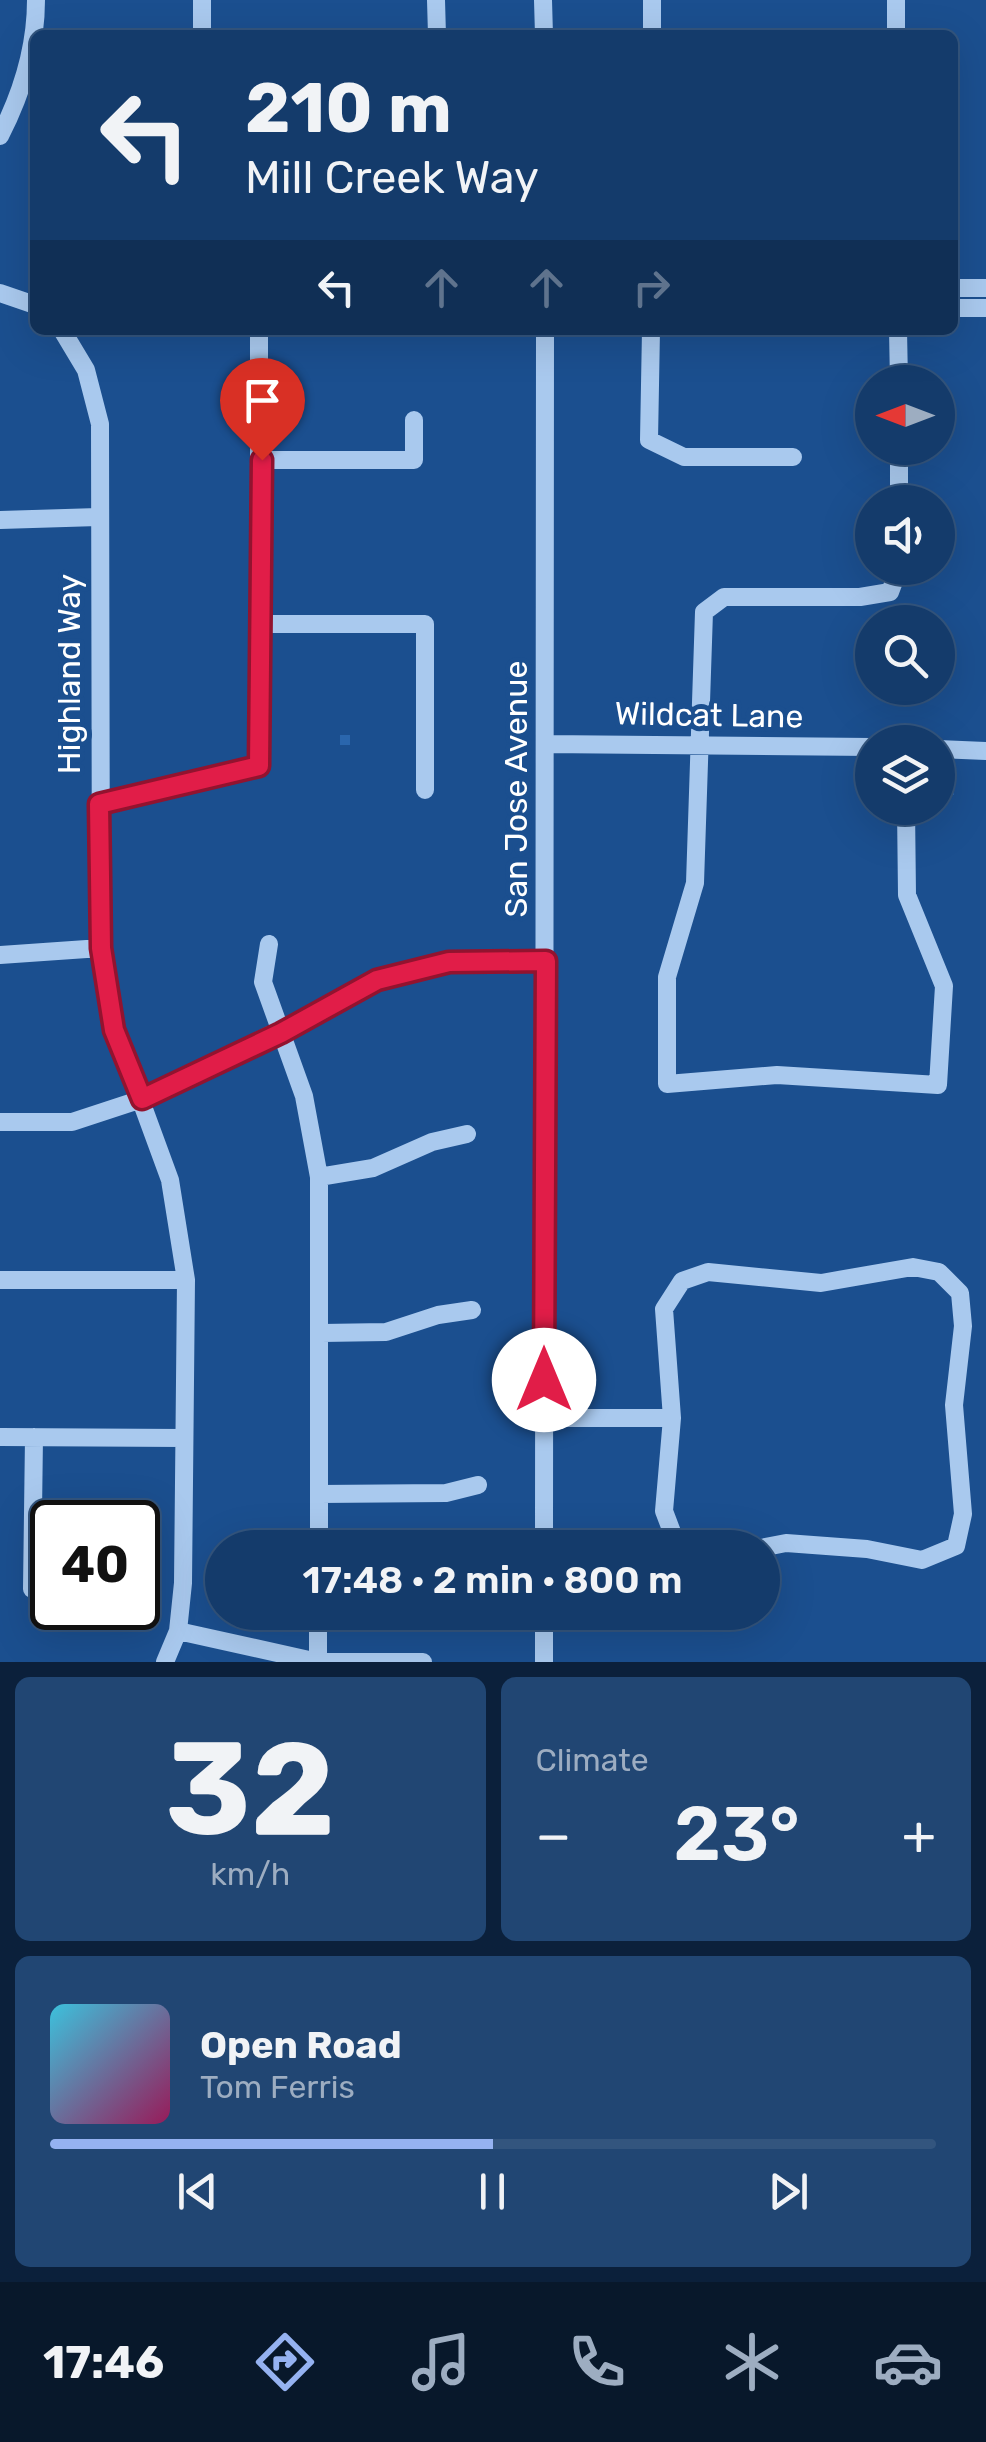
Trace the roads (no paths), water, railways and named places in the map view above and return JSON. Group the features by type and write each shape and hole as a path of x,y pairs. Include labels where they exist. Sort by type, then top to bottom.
{"street":[{"path":"31,30 36,0"},
{"path":"202,0 202,30"},
{"path":"436,0 437,30"},
{"path":"543,0 544,30"},
{"path":"652,0 652,30"},
{"path":"896,0 896,30"},
{"path":"0,136 23,83 30,38"},
{"path":"958,288 986,288"},
{"path":"0,293 30,303"},
{"path":"958,308 986,308"},
{"name":"Highland Way","path":"71,335 86,370 100,424 101,948 114,1030 170,1180 186,1280 178,1632 166,1662"},
{"path":"99,804 259,766 259,335"},
{"name":"San Jose Avenue","path":"544,335 544,1530"},
{"path":"651,335 649,440 684,456 793,456"},
{"path":"898,335 898,365"},
{"path":"262,460 414,460 414,420"},
{"path":"0,520 98,517"},
{"path":"893,585 890,592 860,597 724,597 704,612 696,743 694,883 667,977 667,1084 777,1075 938,1085 944,986 907,896 906,825"},
{"path":"258,624 425,624 425,790"},
{"name":"Wildcat Lane","path":"546,744 855,747"},
{"path":"955,750 986,751"},
{"path":"269,944 263,982 304,1096 319,1177 322,1333 319,1530"},
{"path":"0,956 101,948"},
{"path":"0,1122 72,1122 142,1099 281,1033 377,980 449,962 546,961"},
{"path":"319,1177 372,1168 432,1142 467,1134"},
{"path":"671,1530 664,1511 672,1418 664,1309 682,1281 708,1272 821,1283 913,1268 939,1272 960,1293 964,1326 954,1405 964,1514 956,1546 922,1560 867,1550 780,1544"},
{"path":"0,1280 186,1280"},
{"path":"322,1333 386,1332 438,1315 472,1310"},
{"path":"543,1418 672,1418"},
{"path":"0,1437 184,1438"},
{"path":"33,1500 34,1437"},
{"path":"319,1494 446,1493 478,1485"},
{"path":"318,1630 318,1662"},
{"path":"544,1630 544,1662"},
{"path":"178,1632 318,1662 423,1662"}]}
